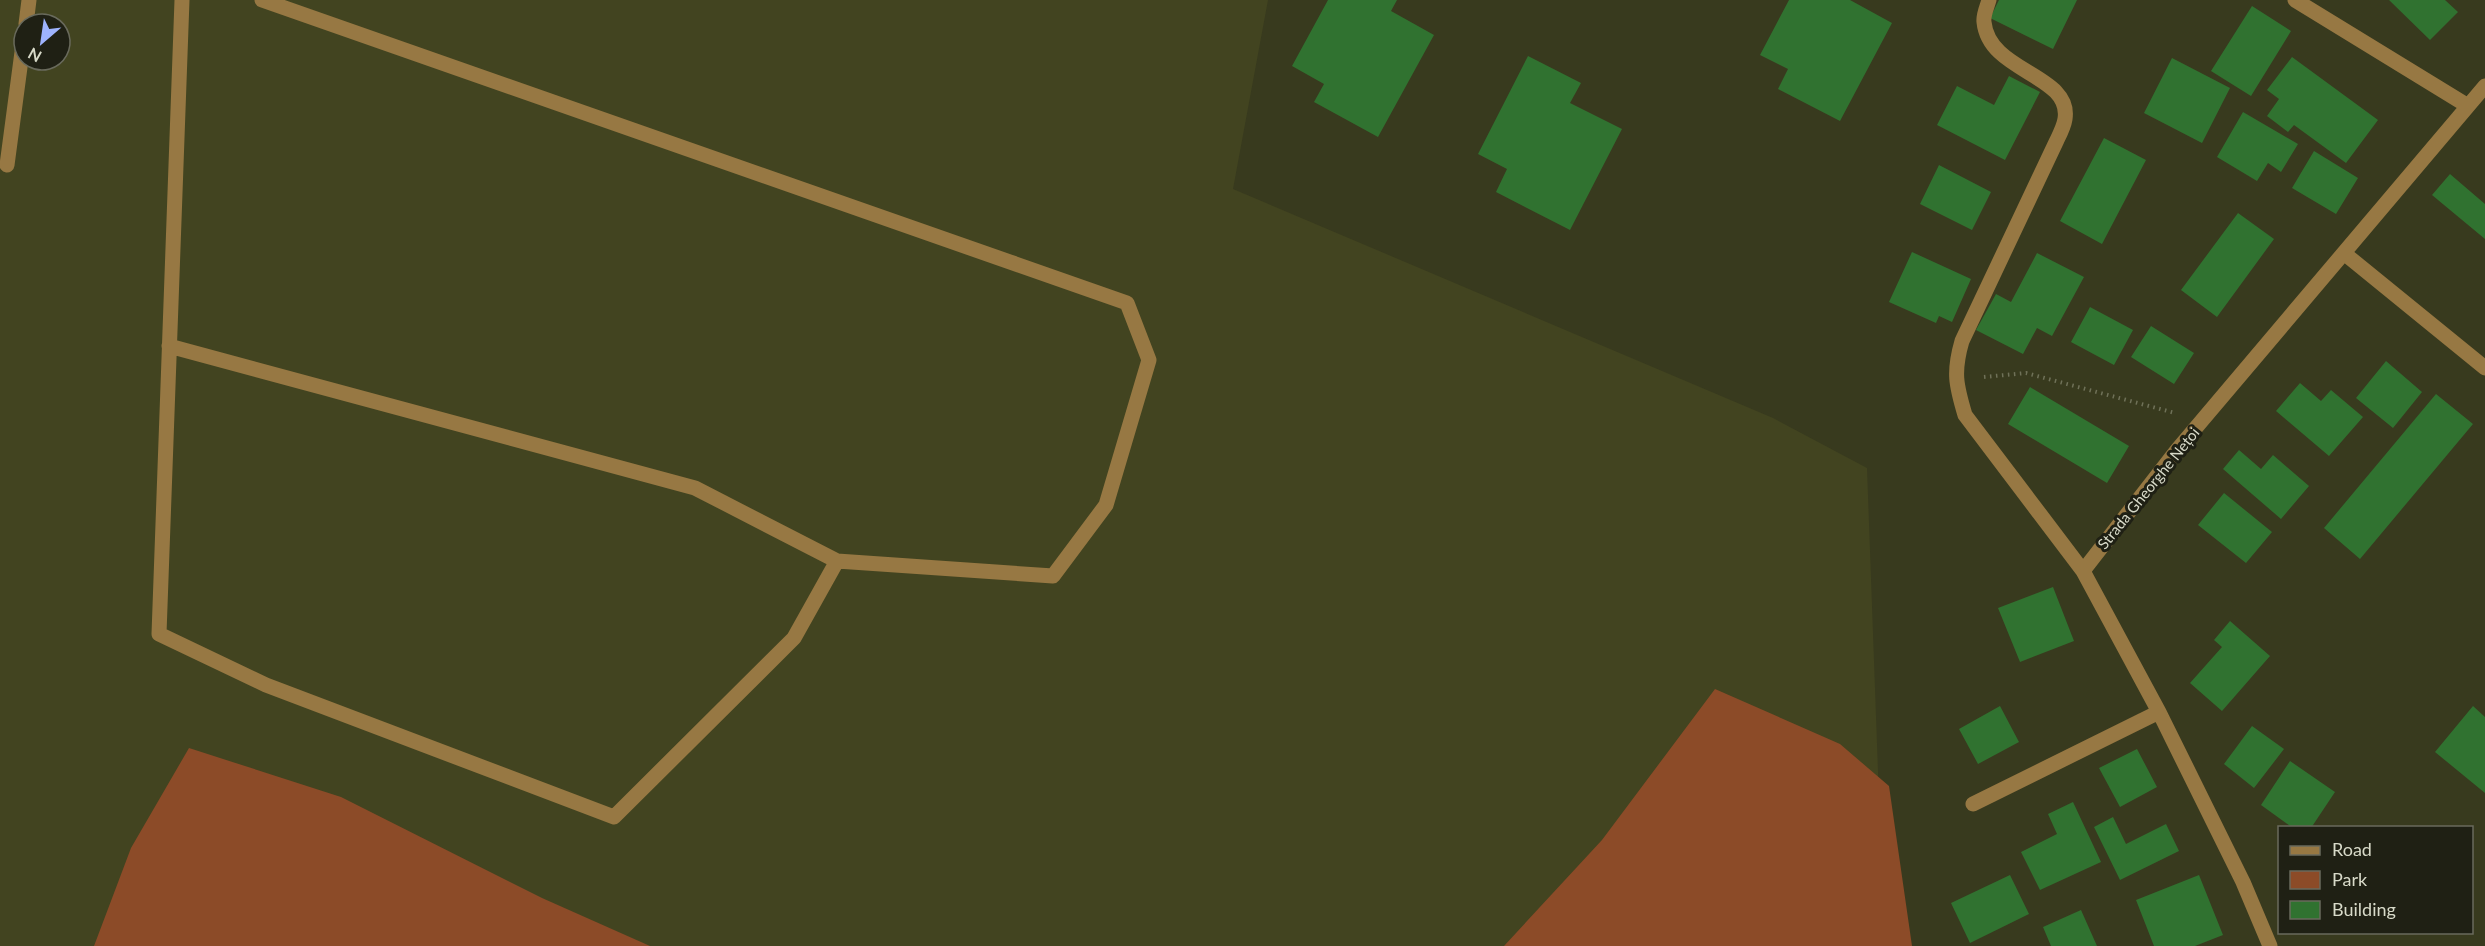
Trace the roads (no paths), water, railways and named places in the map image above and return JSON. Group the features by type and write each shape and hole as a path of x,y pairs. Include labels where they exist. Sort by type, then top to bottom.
{"street":[{"path":"182,0 159,634 267,685 614,817 794,638 837,561"},
{"path":"169,346 695,488 837,561 1053,576 1106,505 1149,360 1127,303 262,0"},
{"path":"1989,0 1983,20 1989,41 2013,65 2048,83 2061,99 2066,117 1962,340 1956,363 1957,390 1965,415 2083,571 2159,712 2243,882 2270,946"},
{"path":"2295,0 2468,106"},
{"path":"7,165 19,72"},
{"name":"Strada Gheorghe Nețoi","path":"2083,571 2114,528 2201,422 2485,87"},
{"path":"2345,254 2485,368"},
{"path":"1972,804 2159,712"}]}
